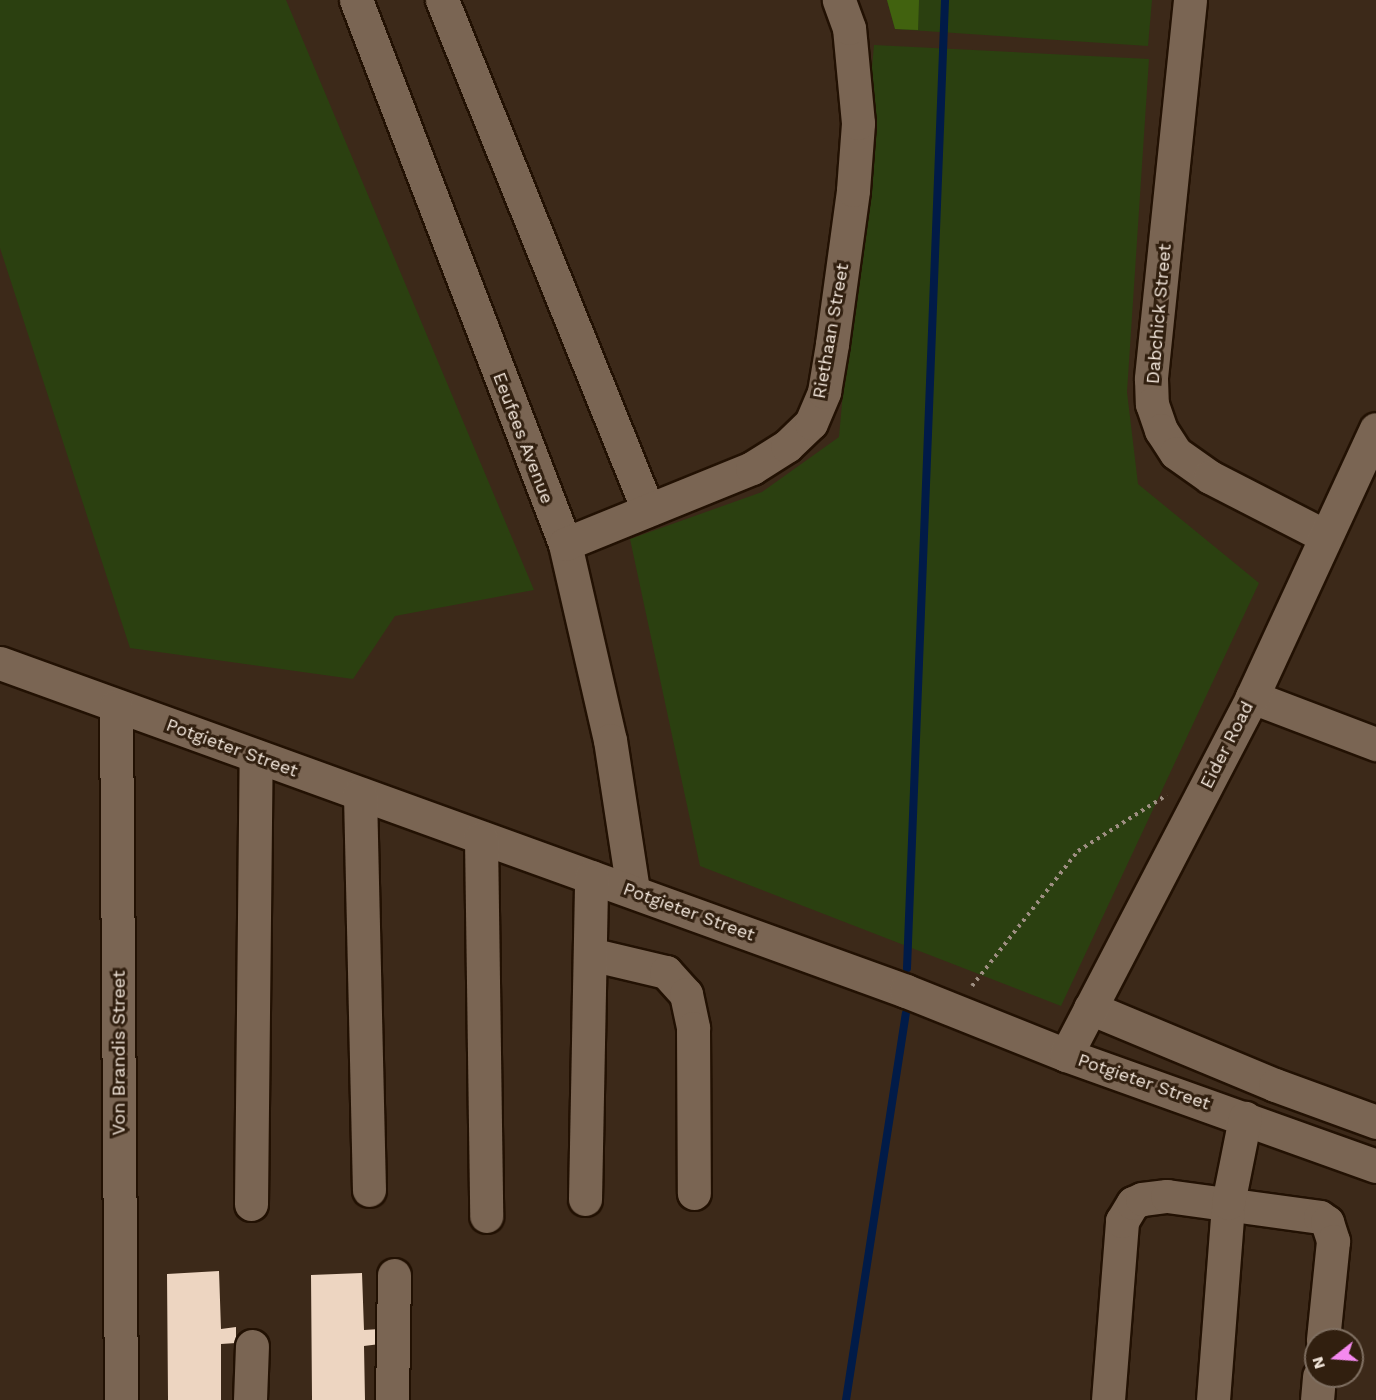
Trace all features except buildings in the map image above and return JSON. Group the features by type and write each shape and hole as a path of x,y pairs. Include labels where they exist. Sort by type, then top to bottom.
{"street":[{"name":"Eeufees Avenue","path":"356,0 565,544 610,740 633,891"},
{"path":"442,0 648,510"},
{"name":"Riethaan Street","path":"565,544 752,468 787,446 811,423 824,392 854,190 858,123 849,28 839,0"},
{"name":"Dabchick Street","path":"1190,0 1151,379 1152,404 1161,430 1176,453 1210,477 1325,536"},
{"name":"Eider Road","path":"1066,1055 1251,697 1376,429"},
{"name":"Potgieter Street","path":"0,663 633,891 953,1010 1066,1055 1376,1166"},
{"path":"1251,697 1376,744"},
{"name":"Von Brandis Street","path":"116,706 121,1400"},
{"path":"251,1204 256,756"},
{"path":"360,794 369,1190"},
{"path":"481,838 486,1216"},
{"path":"585,1199 591,877"},
{"path":"590,954 666,972 686,994 693,1028 694,1193"},
{"path":"1090,1008 1275,1085 1376,1122"},
{"path":"1213,1400 1228,1203 1245,1118"},
{"path":"1108,1400 1122,1221 1129,1209 1154,1196 1228,1203 1320,1217 1327,1222 1333,1241 1324,1328"},
{"path":"392,1400 394,1275"},
{"path":"250,1400 252,1346"}],"path":[{"path":"953,1010 1078,851 1178,788"}],"green space":[{"path":"0,0 286,0 534,590 395,616 353,679 130,648 0,248"},
{"path":"887,0 1152,0 1148,46 895,29"},
{"path":"887,0 919,0 918,30 895,29"},
{"path":"874,45 1149,59 1127,392 1138,484 1259,583 1061,1006 700,866 630,539 762,492 839,437"}],"waterway":[{"path":"907,968 945,0"},
{"path":"846,1400 906,1014"}]}
